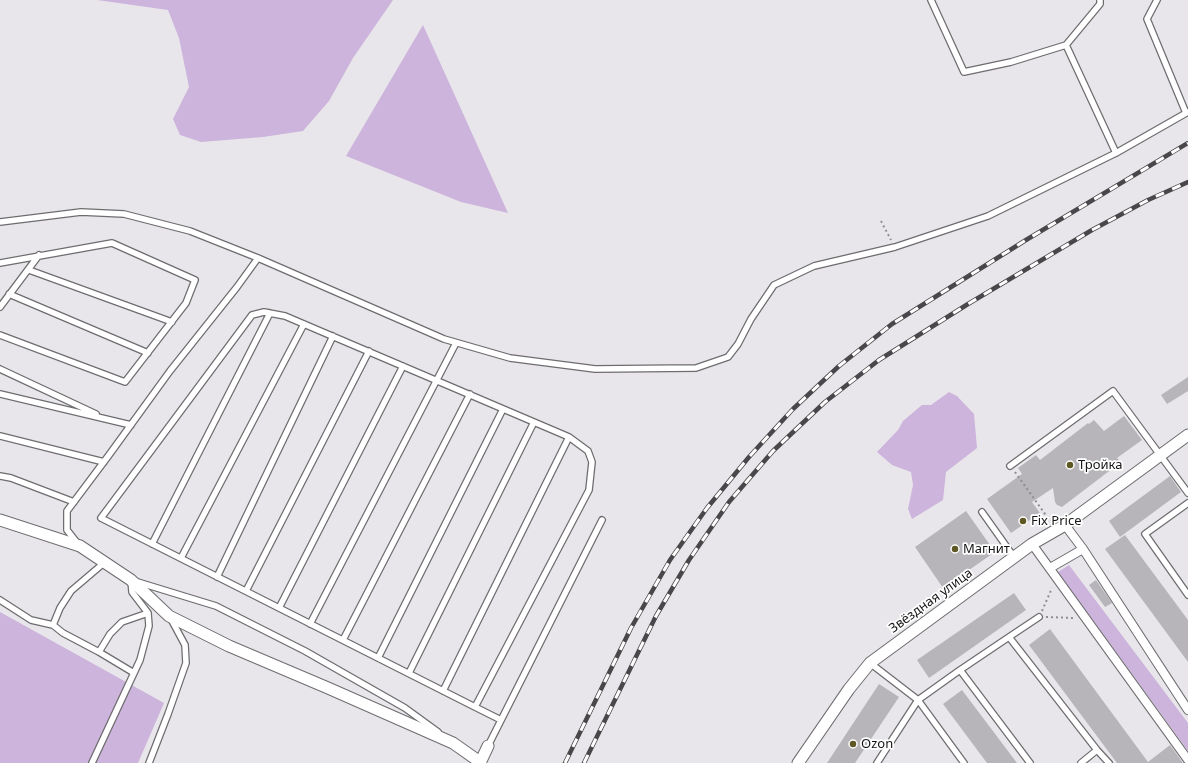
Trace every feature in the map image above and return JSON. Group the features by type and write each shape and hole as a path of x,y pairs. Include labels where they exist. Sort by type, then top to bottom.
{"street":[{"name":"Звёздная улица","path":"798,763 849,689 870,663 1032,544 1061,527 1188,435"},
{"path":"0,522 80,546 131,580 169,616 228,646 453,743 480,762 488,746"},
{"path":"1061,527 1083,549 1188,710"},
{"path":"1032,544 1188,760"},
{"path":"1050,568 1083,549"}],"lane":[{"path":"931,0 964,72 1011,62 1066,46 1100,4 1100,0"},
{"path":"0,222 81,212 124,214 190,231 258,258 444,340 510,358 595,369 696,368 728,357 738,344 751,319 774,285 814,266 895,247 988,216 1116,153 1187,112 1147,19 1157,0"},
{"path":"1066,46 1116,153"},
{"path":"0,263 112,243 195,280 186,303 125,382 0,335"},
{"path":"0,307 40,255"},
{"path":"80,546 67,530 67,511 132,425 170,371 237,287 258,258"},
{"path":"29,270 172,322"},
{"path":"9,294 148,352"},
{"path":"475,707 589,490 592,462 588,451 569,437 285,316 264,312 252,315 101,518 409,673 475,707 501,720"},
{"path":"152,544 270,313"},
{"path":"181,558 304,324"},
{"path":"217,577 333,336"},
{"path":"310,624 456,343"},
{"path":"246,591 369,351"},
{"path":"279,608 403,366"},
{"path":"0,369 107,419"},
{"path":"1010,466 1113,391 1188,493"},
{"path":"0,394 132,425"},
{"path":"343,640 470,394"},
{"path":"378,658 504,409"},
{"path":"409,673 534,422"},
{"path":"0,436 104,462"},
{"path":"444,691 569,437"},
{"path":"0,476 11,478 74,502"},
{"path":"1188,503 1145,534 1188,595"},
{"path":"982,512 1014,558"},
{"path":"488,746 602,520"},
{"path":"53,625 60,608 71,591 105,562"},
{"path":"92,763 140,660 149,626 148,613 132,592 131,580 216,606 305,651 405,708 453,743"},
{"path":"0,600 32,620 53,625 62,633 99,652 134,673"},
{"path":"99,652 110,634 122,622 148,613"},
{"path":"149,763 186,663 185,645 169,616"},
{"path":"877,763 918,700 1039,617"},
{"path":"1009,637 1097,750 1110,763"},
{"path":"870,663 918,700 964,763"},
{"path":"960,670 1030,763"},
{"path":"1081,763 1097,750"}],"path":[{"path":"881,221 895,247"},
{"path":"1010,466 1061,527"},
{"path":"1057,578 1039,617 1085,618"}],"shaded area":[{"path":"97,0 393,0 353,58 329,101 303,131 263,137 201,142 180,135 173,119 189,87 179,38 168,10"},
{"path":"423,25 508,213 461,202 346,156"},
{"path":"949,392 957,396 974,414 977,448 946,472 943,500 912,519 908,509 913,485 911,472 892,465 877,452 898,430 903,421 922,405 931,405"},
{"path":"1069,565 1188,723 1188,751 1058,572"},
{"path":"0,612 164,703 138,763 0,763"}],"building":[{"path":"1188,377 1188,391 1167,404 1161,395"},
{"name":"Тройка","path":"1124,416 1142,440 1117,458 1121,462 1062,507 1057,505 1055,502 1053,488 1032,502 1040,513 1011,533 987,499 1022,474 1018,468 1036,455 1040,460 1088,423 1089,424 1094,420 1104,431"},
{"path":"1170,476 1181,492 1120,537 1109,521"},
{"name":"Магнит","path":"966,511 995,552 943,588 915,547"},
{"path":"1125,535 1188,620 1188,662 1105,549"},
{"path":"1096,580 1112,603 1105,607 1089,585"},
{"path":"1014,593 1026,610 929,678 917,660"},
{"path":"1050,629 1148,762 1170,745 1183,763 1117,763 1029,645"},
{"path":"879,684 899,697 855,763 827,763"},
{"path":"962,690 1017,763 987,763 943,704"}],"railway":[{"path":"565,763 631,628 670,560 707,508 749,457 793,409 839,366 892,324 1026,240 1188,143"},
{"path":"584,763 656,616 689,560 729,502 773,451 825,402 879,360 968,304 1092,230 1148,200 1188,182"}],"place":[{"name":"Тройка","path":"1070,465"},
{"name":"Fix Price","path":"1023,521"},
{"name":"Магнит","path":"955,549"},
{"name":"Ozon","path":"853,744"}]}
